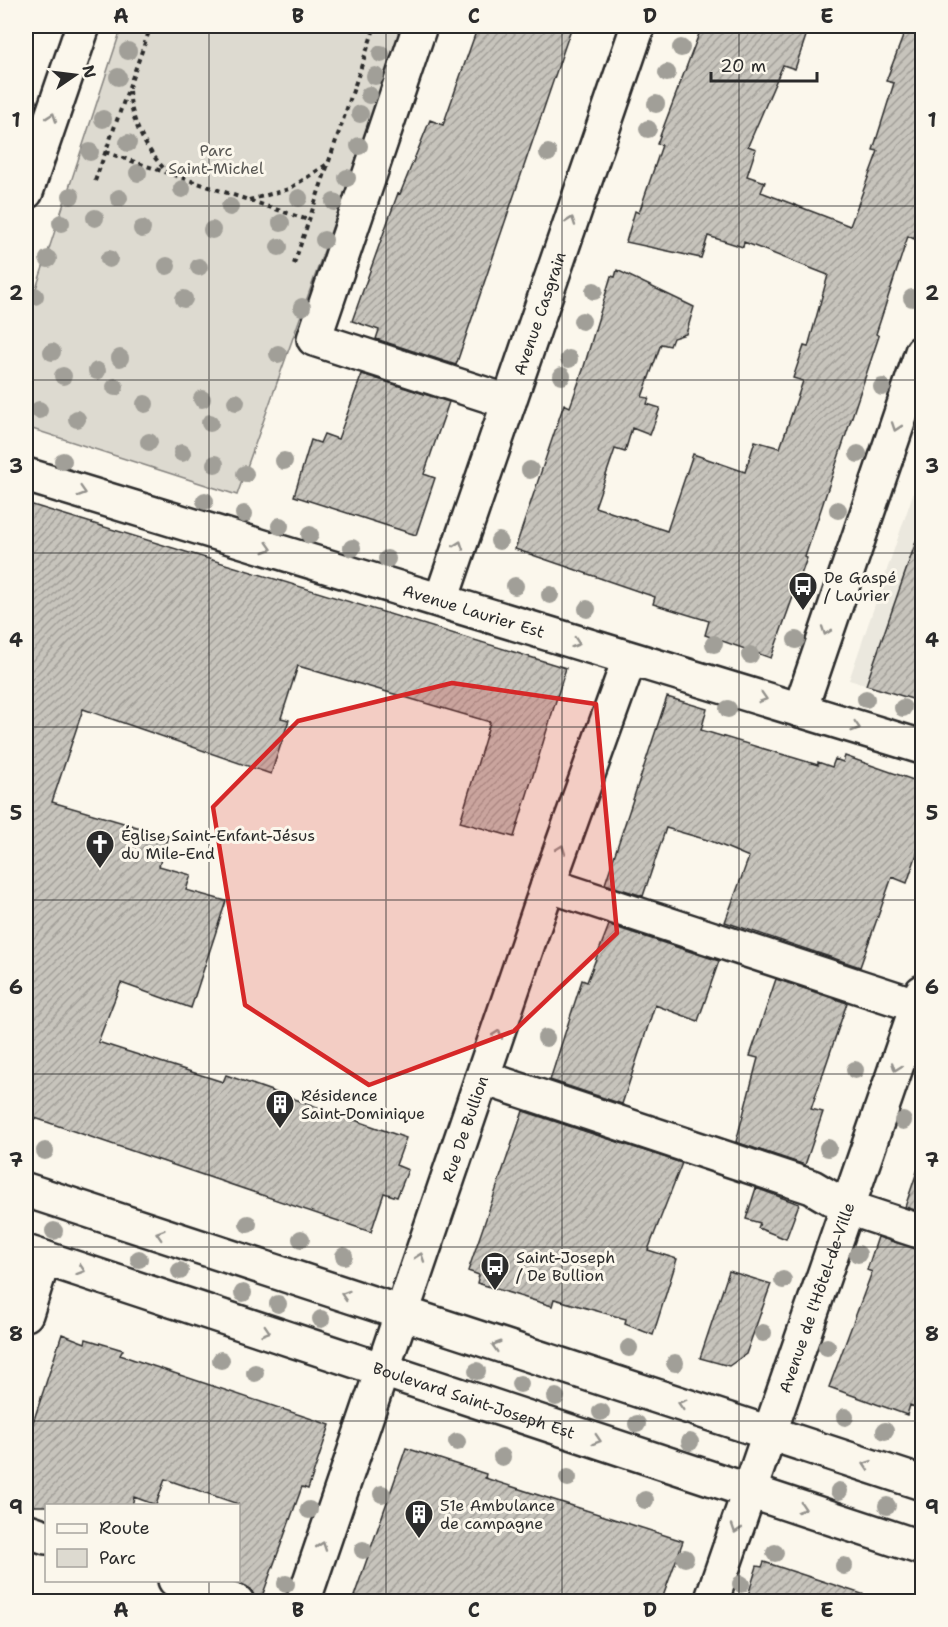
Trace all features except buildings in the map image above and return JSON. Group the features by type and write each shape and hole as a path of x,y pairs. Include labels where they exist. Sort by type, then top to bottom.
{"street":[{"path":"26,192 83,26"},
{"path":"420,26 314,339 509,402"},
{"name":"Avenue Casgrain","path":"441,600 638,26"},
{"path":"800,710 922,352"},
{"name":"Avenue Laurier Est","path":"26,475 441,600 629,660 922,747"},
{"name":"Rue De Bullion","path":"303,1602 381,1370 484,1078 548,885 629,660"},
{"path":"548,885 920,999"},
{"name":"Avenue de l'Hôtel-de-Ville","path":"711,1602 846,1207 920,999"},
{"path":"484,1078 812,1187 846,1207 922,1232"},
{"path":"26,1191 922,1483"},
{"path":"26,1314 35,1255"},
{"name":"Boulevard Saint-Joseph Est","path":"35,1255 922,1548"},
{"path":"26,1530 45,1537"},
{"path":"178,1582 237,1602"}],"path":[{"path":"95,182 151,26"},
{"path":"294,264 375,26"},
{"path":"128,87 137,129 150,152 170,174"},
{"path":"105,152 308,220"},
{"path":"248,200 289,189 327,165"}],"highlighted area":[{"path":"452,683 596,704 617,933 514,1031 369,1085 245,1005 213,807 298,721"}],"shaded area":[{"path":"922,468 922,702 849,680"}],"green space":[{"name":"Parc Saint-Michel","path":"122,26 404,26 237,495 26,427 26,319"}],"place":[{"name":"De Gaspé / Laurier","path":"803,612"},
{"name":"Église Saint-Enfant-Jésus du Mile-End","path":"100,870"},
{"name":"Résidence Saint-Dominique","path":"280,1130"},
{"name":"Saint-Joseph / De Bullion","path":"495,1292"},
{"name":"51e Ambulance de campagne","path":"419,1540"}]}
